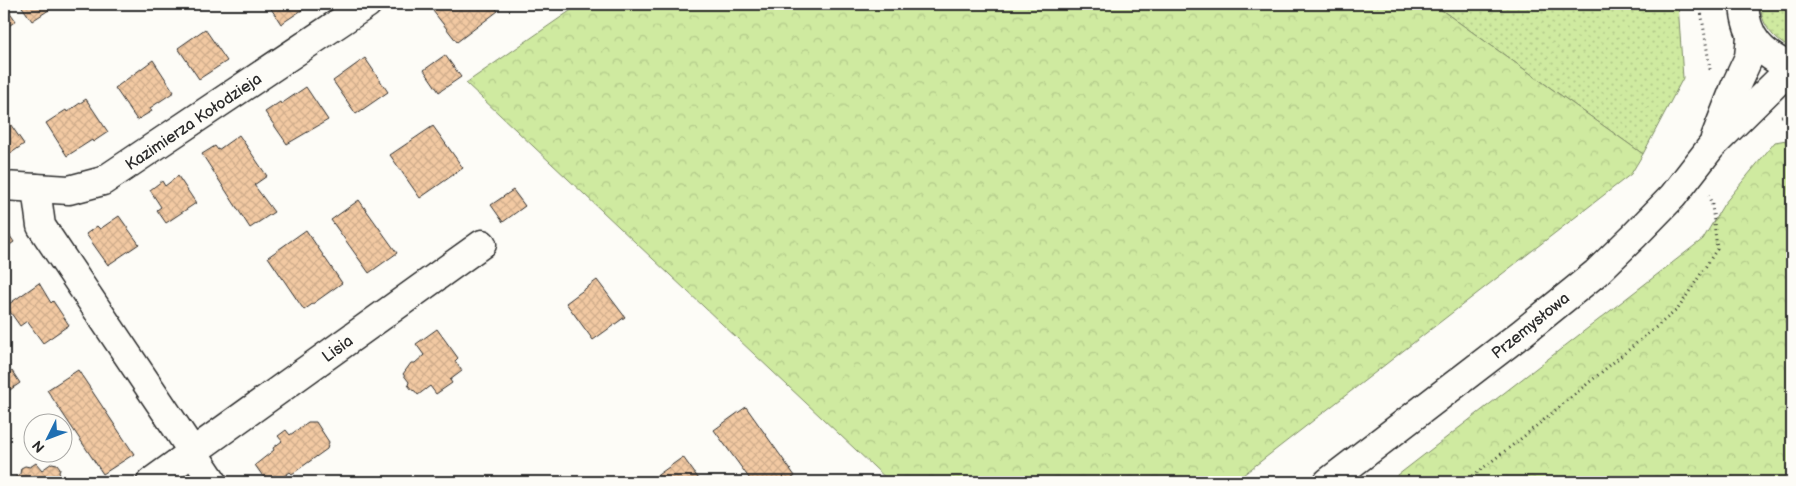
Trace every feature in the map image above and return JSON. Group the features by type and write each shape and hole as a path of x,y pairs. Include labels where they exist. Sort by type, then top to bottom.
{"street":[{"name":"Kazimierza Kołodzieja","path":"4,186 69,190 103,181 367,4"},
{"path":"1744,4 1751,36 1758,46 1775,60 1792,68"},
{"name":"Przemysłowa","path":"1704,156 1749,57 1751,36"},
{"name":"Przemysłowa","path":"1328,482 1522,333 1596,272 1673,196 1704,156 1781,78 1792,72"},
{"path":"36,188 41,226 213,482"},
{"name":"Lisia","path":"151,482 482,244"}],"path":[{"path":"1700,4 1710,69"},
{"path":"1465,482 1523,437 1678,309 1716,249 1712,205 1704,156"}],"green space":[{"path":"580,4 1433,4 1643,154 1631,174 1234,482 890,482 466,83"},
{"path":"1433,4 1678,4 1683,78 1643,154"},
{"path":"1760,4 1792,4 1792,49 1770,31 1763,19"},
{"path":"1792,139 1792,482 1389,482 1703,239 1724,204 1775,142"}],"building":[{"path":"4,4 16,21 4,29"},
{"path":"20,4 58,4 32,21"},
{"path":"268,4 308,4 281,24"},
{"path":"441,4 492,4 498,11 457,42 433,11"},
{"path":"205,29 227,61 199,79 178,48"},
{"path":"445,55 461,77 439,92 424,70"},
{"path":"365,58 388,92 356,114 333,81"},
{"path":"153,60 174,92 150,108 152,111 137,120 115,88"},
{"path":"306,87 328,120 287,144 265,112"},
{"path":"86,99 108,132 67,156 46,123"},
{"path":"4,115 24,144 4,158"},
{"path":"433,126 463,168 420,198 390,155"},
{"path":"239,135 267,176 254,185 274,212 250,228 202,154 215,146 218,150"},
{"path":"178,176 196,203 166,223 157,210 161,207 150,190 162,181 165,186"},
{"path":"513,190 525,206 503,222 491,205"},
{"path":"359,200 397,253 369,273 331,220"},
{"path":"119,216 139,244 108,265 86,234 97,226 100,229"},
{"path":"4,227 14,242 4,249"},
{"path":"306,230 342,283 304,310 268,257"},
{"path":"597,280 625,317 593,340 566,303"},
{"path":"39,283 51,303 53,301 69,325 43,343 27,321 20,326 6,306"},
{"path":"437,329 458,358 455,361 462,371 450,380 452,383 436,394 430,386 418,395 408,385 409,382 403,374 411,363 415,363 424,355 416,344"},
{"path":"78,370 134,454 103,474 72,428 72,414 63,414 47,390"},
{"path":"12,371 20,383 4,394 4,377"},
{"path":"746,407 795,476 787,482 752,482 714,430"},
{"path":"308,422 316,422 329,442 327,449 292,474 290,472 276,482 267,482 255,465 282,441 278,436 286,430 290,435"},
{"path":"683,457 701,482 648,482"},
{"path":"37,464 42,470 51,464 57,464 60,468 59,473 65,482 10,482 20,474 21,468 25,466 30,467"}]}
